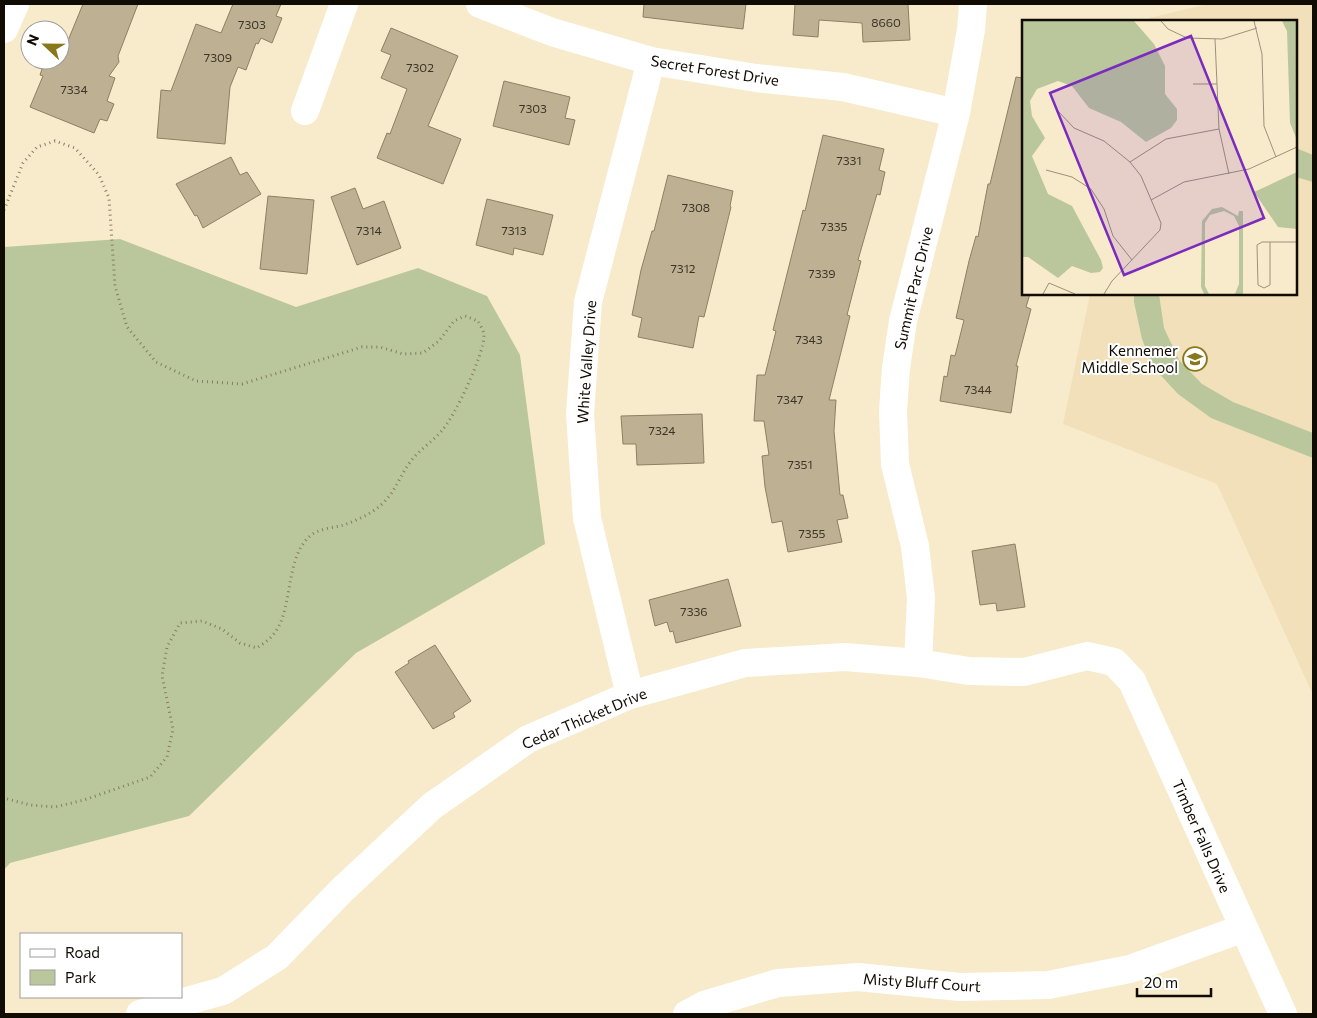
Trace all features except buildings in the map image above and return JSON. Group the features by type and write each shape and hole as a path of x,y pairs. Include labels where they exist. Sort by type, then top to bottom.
{"street":[{"path":"4,30 15,4"},
{"path":"305,111 344,4"},
{"name":"Secret Forest Drive","path":"480,4 552,32 651,61 756,78 843,87 956,113"},
{"name":"Summit Parc Drive","path":"918,663 921,598 915,546 895,464 893,411 896,368 903,321 956,113 973,4"},
{"name":"White Valley Drive","path":"630,695 587,518 580,414 588,302 651,61"},
{"name":"Cedar Thicket Drive","path":"140,1014 223,991 277,957 342,890 432,806 528,739 630,695 745,663 846,657 918,663 969,671 1024,672 1087,656 1114,662"},
{"name":"Timber Falls Drive","path":"1114,662 1132,681 1283,1014"},
{"name":"Misty Bluff Court","path":"687,1014 704,1005 778,983 850,977 960,987 1048,986 1130,969 1244,928"}],"path":[{"path":"4,210 23,163 37,147 55,141 75,148 99,175 109,198 114,286 127,327 156,362 196,381 242,384 362,346 380,347 403,354 424,353 439,341 454,321 465,316 478,321 484,334 480,355 444,428 410,462 382,505 363,518 324,529 309,537 299,551 284,614 273,636 257,648 240,643 222,630 202,620 180,624 167,647 162,676 173,729 166,757 150,777 84,800 55,807 30,805 4,798"}],"shaded area":[{"name":"Kennemer Middle School","path":"1208,4 1313,4 1313,695 1217,484 1063,424 1090,295 1297,295 1297,20 1148,20 1149,18"}],"green space":[{"path":"1297,148 1313,155 1313,182 1297,177"},
{"path":"120,239 296,307 418,268 487,296 520,355 545,544 356,653 189,816 10,863 4,870 4,247"},
{"path":"1134,295 1159,295 1164,328 1179,360 1202,384 1233,402 1313,433 1313,458 1211,418 1178,394 1153,367 1142,339"}],"place":[{"name":"Kennemer Middle School","path":"1195,359"}]}
